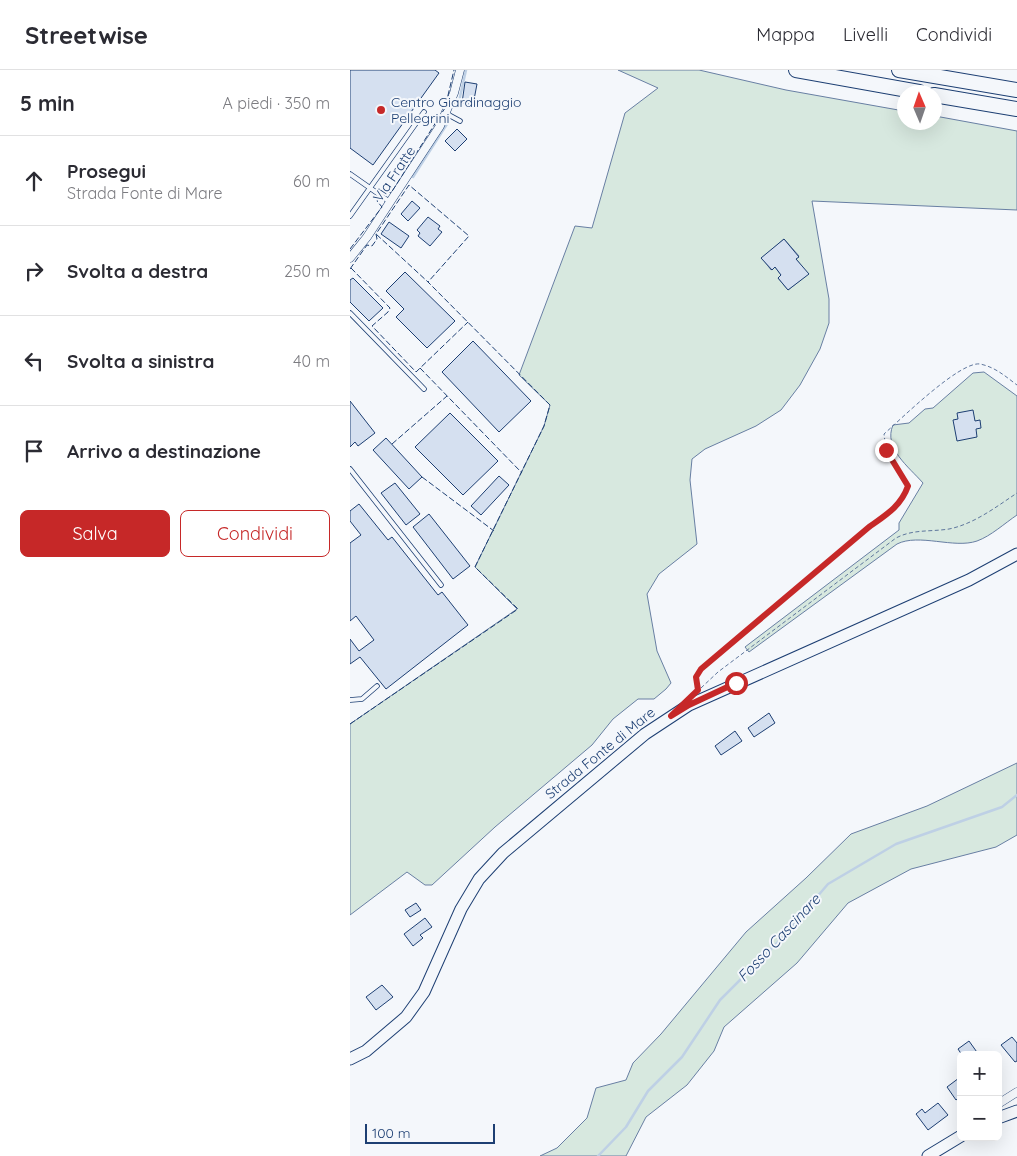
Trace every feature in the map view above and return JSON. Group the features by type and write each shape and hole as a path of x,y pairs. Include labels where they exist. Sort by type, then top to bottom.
{"highway":[{"path":"796,70 897,88"},
{"path":"899,70 1017,90"},
{"path":"942,96 1017,109"}],"street":[{"name":"Via Fratte","path":"350,258 390,202 447,114 460,70"},
{"name":"Strada Fonte di Mare","path":"350,1059 366,1051 406,1017 424,992 460,909 479,879 503,853 644,734 689,705 969,580 1017,554"},
{"path":"1002,1101 1017,1092"},
{"path":"1002,1117 1017,1111"},
{"path":"928,1156 957,1138"}],"lane":[{"path":"350,216 424,112"},
{"path":"447,114 460,120"},
{"path":"350,174 390,202"},
{"path":"350,313 424,389"},
{"path":"350,469 441,585"},
{"path":"350,700 362,698 377,686"}],"path":[{"path":"1017,385 997,370 978,364 957,371 884,434 886,450 908,486 904,499 891,512 869,527 701,669 696,677 698,690 718,672 896,538 908,531 948,529 964,525 989,512 1017,493"}],"shaded area":[{"path":"618,70 699,70 786,90 897,110 897,130 942,130 942,117 1017,131 1017,210 812,201 829,299 829,323 820,349 800,385 781,410 756,426 705,449 692,459 690,480 697,544 659,574 647,594 657,651 671,683 654,699 638,699 613,719 592,745 495,827 432,885 425,885 407,872 350,915 350,724 517,609 475,567 544,426 550,405 519,375 575,226 592,228 625,113 658,88","holes":["784,239 799,256 796,259 808,274 788,290 778,278 781,275 775,267 771,270 762,258"]},
{"path":"984,372 1017,396 1017,515 993,533 977,541 958,543 916,540 897,544 749,652 745,647 899,530 899,523 923,483 894,449 891,433 893,425 909,423 925,409 933,408 973,373"},
{"path":"1017,763 1017,835 996,847 911,869 848,903 797,963 724,1027 714,1051 687,1085 646,1117 626,1156 540,1156 557,1148 587,1118 596,1088 626,1080 633,1063 661,1034 746,932 851,834 927,806"}],"building":[{"name":"Centro Giardinaggio Pellegrini","path":"350,70 435,70 439,73 373,165 350,148"},
{"path":"465,82 477,84 473,105 462,103"},
{"path":"457,129 467,139 455,151 445,141"},
{"path":"412,201 420,208 408,221 401,214"},
{"path":"428,217 440,226 438,229 442,232 430,246 418,236 420,233 417,230"},
{"path":"389,222 409,236 401,248 381,234"},
{"path":"784,239 799,257 796,259 809,274 788,290 778,278 781,275 775,267 772,270 761,258"},
{"path":"405,272 455,321 427,348 396,317 404,309 386,291"},
{"path":"353,278 383,308 369,321 350,302 350,280"},
{"path":"473,341 531,401 499,432 442,372"},
{"path":"350,401 375,433 358,446 355,442 350,447"},
{"path":"973,410 975,421 980,420 981,428 976,429 977,437 957,441 953,420 958,419 957,413"},
{"path":"450,413 498,461 463,495 415,447"},
{"path":"386,438 422,477 409,489 373,450"},
{"path":"499,476 509,485 481,515 471,506"},
{"path":"395,483 420,514 406,525 381,493"},
{"path":"359,504 388,540 392,537 438,595 442,592 468,625 386,689 360,657 350,664 350,639 359,651 374,640 356,616 350,621 350,543 361,535 350,521 350,511"},
{"path":"429,514 470,566 453,579 413,527"},
{"path":"769,713 775,723 754,737 748,728"},
{"path":"735,731 742,741 721,755 715,746"},
{"path":"416,903 421,910 410,917 405,910"},
{"path":"425,918 432,927 420,935 423,938 413,946 404,934"},
{"path":"382,985 393,997 376,1010 366,997"},
{"path":"1012,1037 1017,1043 1017,1061 1015,1062 1001,1045"},
{"path":"969,1041 976,1051 959,1051 958,1049"},
{"path":"957,1080 956,1100 947,1087"},
{"path":"938,1103 948,1115 928,1130 916,1114 922,1109 925,1113"}],"waterway":[{"path":"458,106 466,70"},
{"path":"413,177 447,124"},
{"name":"Fosso Cascinare","path":"598,1156 626,1127 648,1091 682,1057 720,1000 780,940 828,884 896,844 1002,807 1017,795"}],"fence":[{"path":"350,249 382,207 377,201 384,189 391,193 445,108 454,70"},
{"path":"350,269 367,245 372,246 377,239 376,234 409,185 469,236 428,282"},
{"path":"350,724 518,609 475,567 544,426 550,405 428,282 376,234"},
{"path":"351,268 390,308 372,326 416,372 468,322"},
{"path":"420,368 522,473"},
{"path":"392,444 447,396"},
{"path":"422,477 494,531"}],"place":[{"name":"Centro Giardinaggio Pellegrini","path":"381,110"}],"route":[{"path":"736,683 689,705 671,716 698,690 696,677 701,669 869,527 891,512 904,499 908,486 886,450"}]}
